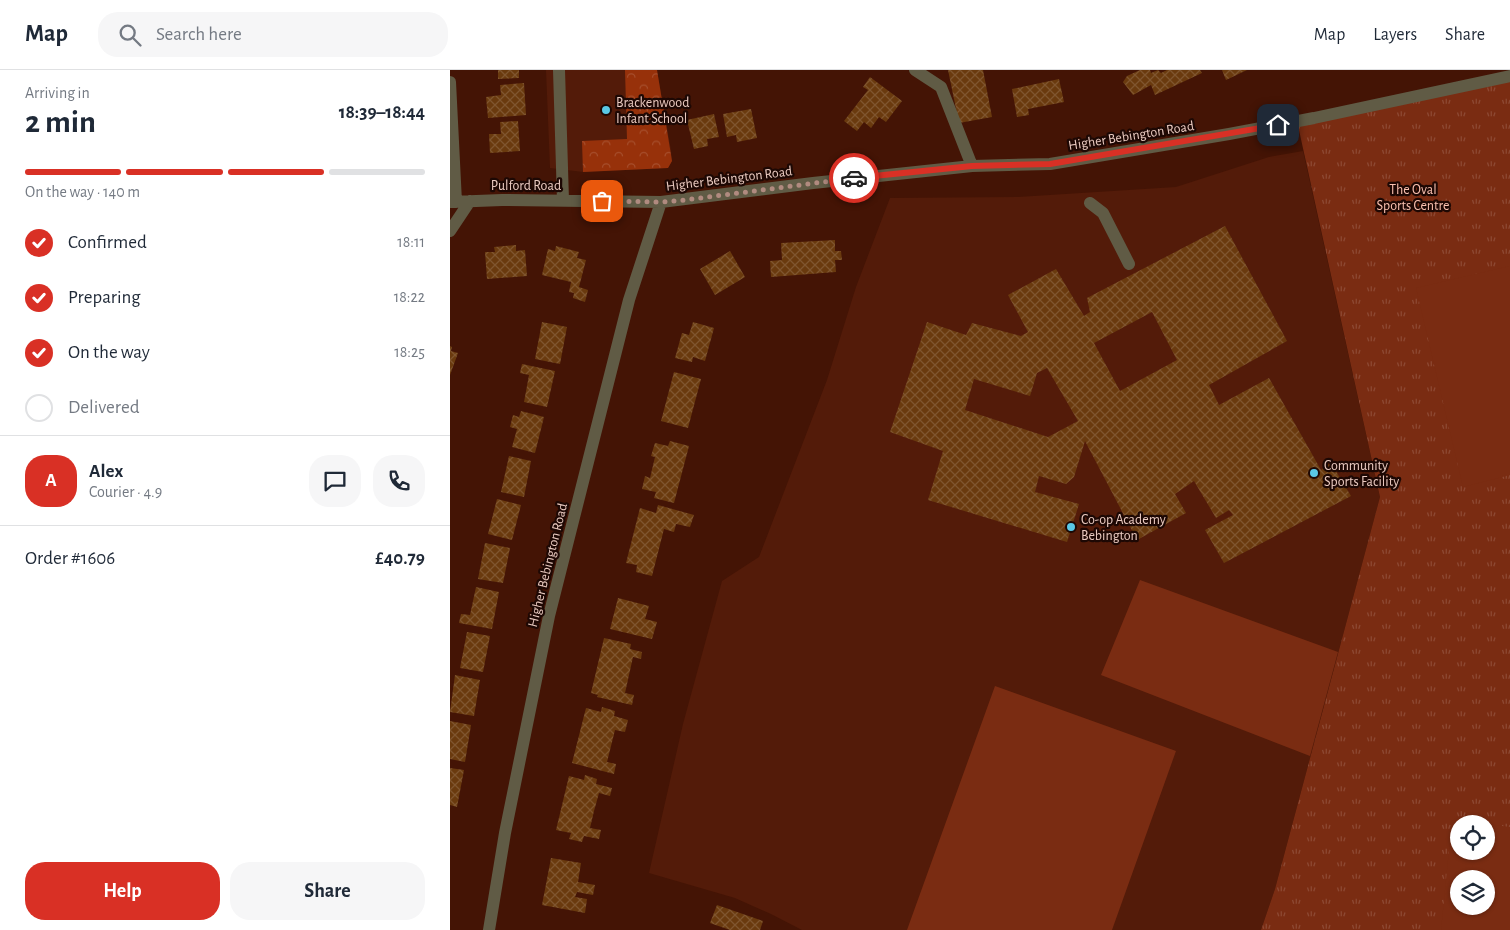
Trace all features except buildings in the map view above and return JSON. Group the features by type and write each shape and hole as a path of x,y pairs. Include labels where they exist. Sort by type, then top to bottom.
{"street":[{"path":"559,70 563,200"},
{"path":"915,70 941,87 972,166"},
{"name":"Higher Bebington Road","path":"489,930 505,833 549,616 629,300 661,202 813,182 972,166 1050,164 1314,118 1510,76"},
{"path":"450,82 453,202"},
{"name":"Pulford Road","path":"453,202 563,200 661,202"},
{"path":"450,231 470,201"},
{"path":"1090,203 1103,213 1129,264"}],"shaded area":[{"name":"Brackenwood Infant School","path":"546,70 657,70 671,150 672,161 668,168 583,172 550,168"},
{"name":"Co-op Academy Bebington","path":"1303,151 1380,497 1275,889 1261,930 802,930 735,898 649,873 683,724 722,581 759,557 827,380 856,287 890,198 1018,197 1176,187 1269,157"}],"green space":[{"path":"625,70 657,70 672,161 668,168 583,172 582,141 627,139"},
{"name":"The Oval Sports Centre","path":"1510,76 1510,930 1261,930 1275,889 1380,497 1297,121"},
{"path":"1510,266 1510,475 1463,487 1416,288"},
{"path":"1140,580 1338,652 1310,756 1101,675"},
{"path":"995,686 1176,751 1112,930 907,930"},
{"path":"1495,825 1510,827 1510,930 1441,930 1450,840 1450,860 1495,860"}],"way so far":[{"path":"602,201 661,202 685,200 854,178"}],"place":[{"name":"Brackenwood Infant School","path":"606,110"},
{"name":"Community Sports Facility","path":"1314,473"},
{"name":"Co-op Academy Bebington","path":"1071,527"}],"route":[{"path":"854,178 972,166 1050,164 1278,125"}]}
